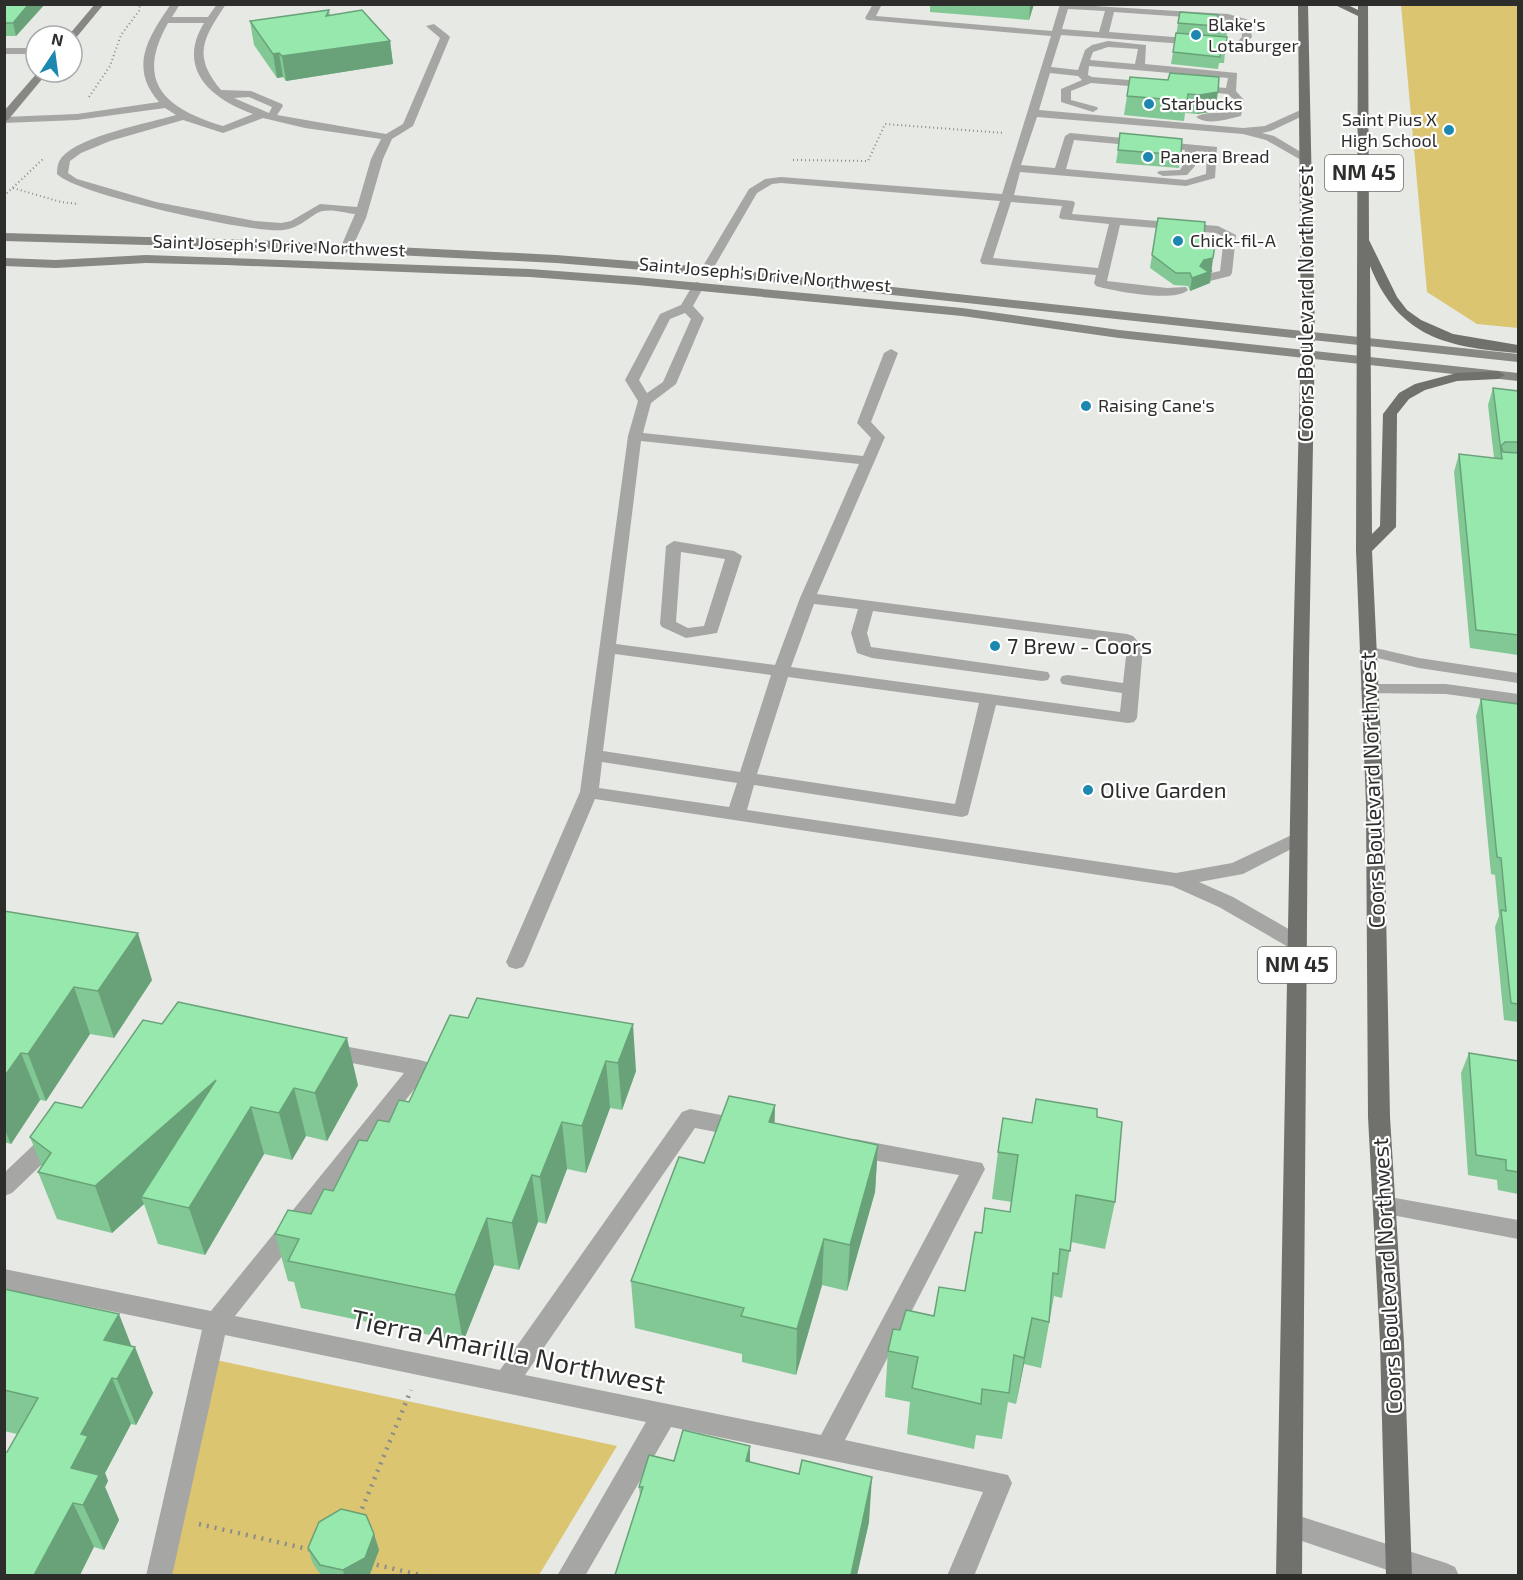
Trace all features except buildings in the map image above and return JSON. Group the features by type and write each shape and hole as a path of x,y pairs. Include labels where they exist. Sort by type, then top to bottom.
{"main road":[{"name":"Coors Boulevard Northwest","path":"1290,1575 1298,838 1307,345 1303,4"},
{"path":"1337,4 1363,10"},
{"name":"Coors Boulevard Northwest","path":"1363,10 1364,550 1375,804 1379,1117 1392,1342 1400,1568"},
{"path":"1364,238 1392,300 1415,323 1454,338 1518,349"},
{"path":"1364,550 1388,527 1390,414 1404,396 1420,387 1457,378 1498,375"}],"street":[{"path":"83,24 100,4"},
{"path":"176,4 164,20 147,55 148,75 158,96 185,116 223,130 267,116 278,106 251,94 223,95"},
{"path":"222,4 211,20 198,49 200,69 213,89 246,109 267,116 388,137"},
{"path":"878,4 868,22 1057,33 1104,35 1240,45 1247,37 1246,22 1228,17 1065,5 1057,33 1033,113 1015,168 1007,198 986,261 1104,279 1115,287 1167,292 1179,289"},
{"path":"1104,35 1110,9"},
{"path":"164,20 211,20"},
{"path":"346,249 362,211 377,159 388,137 408,126 445,37 431,26"},
{"path":"1086,72 1089,51 1100,46 1143,47 1140,67"},
{"path":"4,51 24,51"},
{"path":"1184,87 1231,91 1239,100 1237,114 1218,118 1083,108 1066,102 1066,89 1086,72 1140,67 1233,75 1231,91"},
{"path":"1046,70 1086,72 1160,86"},
{"path":"4,119 33,84"},
{"path":"13,109 107,105 158,96"},
{"path":"4,119 77,117 168,104"},
{"path":"1243,131 1267,129 1305,111"},
{"path":"1033,113 1243,131 1270,138 1305,158"},
{"path":"185,116 82,147 66,158 62,167 63,174 73,181 154,205 255,225 281,227 296,224 320,207 362,211"},
{"path":"1070,136 1213,149 1211,176 1186,183 1061,168 1070,136"},
{"path":"1015,168 1183,172 1189,166 1191,147"},
{"path":"645,401 632,380 665,317 686,307 753,191 762,184 781,180 1069,203 1065,217 1218,230 1230,235 1226,273 1219,280 1209,280"},
{"path":"1104,279 1115,222"},
{"name":"Saint Joseph's Drive Northwest","path":"4,237 255,244 556,259 706,271 1307,345 1364,360 1518,377"},
{"name":"Saint Joseph's Drive Northwest","path":"4,262 56,264 147,259 530,273 698,286 962,312 1119,334 1307,345 1364,342 1518,358"},
{"path":"516,962 589,792 635,436 645,401 669,384 698,318 686,307"},
{"path":"736,814 781,671 808,598 878,438 864,423 891,353"},
{"path":"635,436 868,461"},
{"path":"674,546 734,556 711,630 686,633 668,624 674,546"},
{"path":"606,648 1128,718 1135,647 1127,639 808,598"},
{"path":"867,606 859,633 863,650 873,654 1042,676"},
{"path":"680,658 686,633"},
{"path":"1367,651 1419,663 1518,678"},
{"path":"1068,680 1131,689"},
{"path":"1369,689 1446,689 1518,699"},
{"path":"593,755 962,811 989,699"},
{"path":"589,792 1176,880 1226,902 1297,943"},
{"path":"1176,880 1236,869 1298,838"},
{"path":"159,1575 216,1322 420,1068 303,1046"},
{"path":"506,1382 690,1118 758,1130"},
{"path":"4,1187 73,1121"},
{"path":"827,1449 974,1169 837,1145"},
{"path":"1384,1205 1518,1230"},
{"name":"Tierra Amarilla Northwest","path":"4,1279 999,1483 960,1575"},
{"path":"570,1575 664,1415"},
{"path":"1290,1526 1400,1568 1446,1575"}],"path":[{"path":"85,103 110,66 121,35 139,11 140,4"},
{"path":"762,184 771,162 807,159 868,161 885,123 1026,135"},
{"path":"13,188 62,202 79,204"},
{"path":"356,1525 421,1365"},
{"path":"172,1517 320,1551"},
{"path":"366,1562 424,1575"}],"shaded area":[{"name":"Saint Pius X High School","path":"1401,5 1518,5 1518,328 1477,324 1427,292"},
{"path":"216,1360 617,1446 539,1575 171,1576"}],"place":[{"name":"Blake's Lotaburger","path":"1196,35"},
{"name":"Starbucks","path":"1149,104"},
{"name":"Saint Pius X High School","path":"1449,130"},
{"name":"Panera Bread","path":"1148,157"},
{"name":"Chick-fil-A","path":"1178,241"},
{"name":"Raising Cane's","path":"1086,406"},
{"name":"7 Brew - Coors","path":"995,646"},
{"name":"Olive Garden","path":"1088,790"}]}
